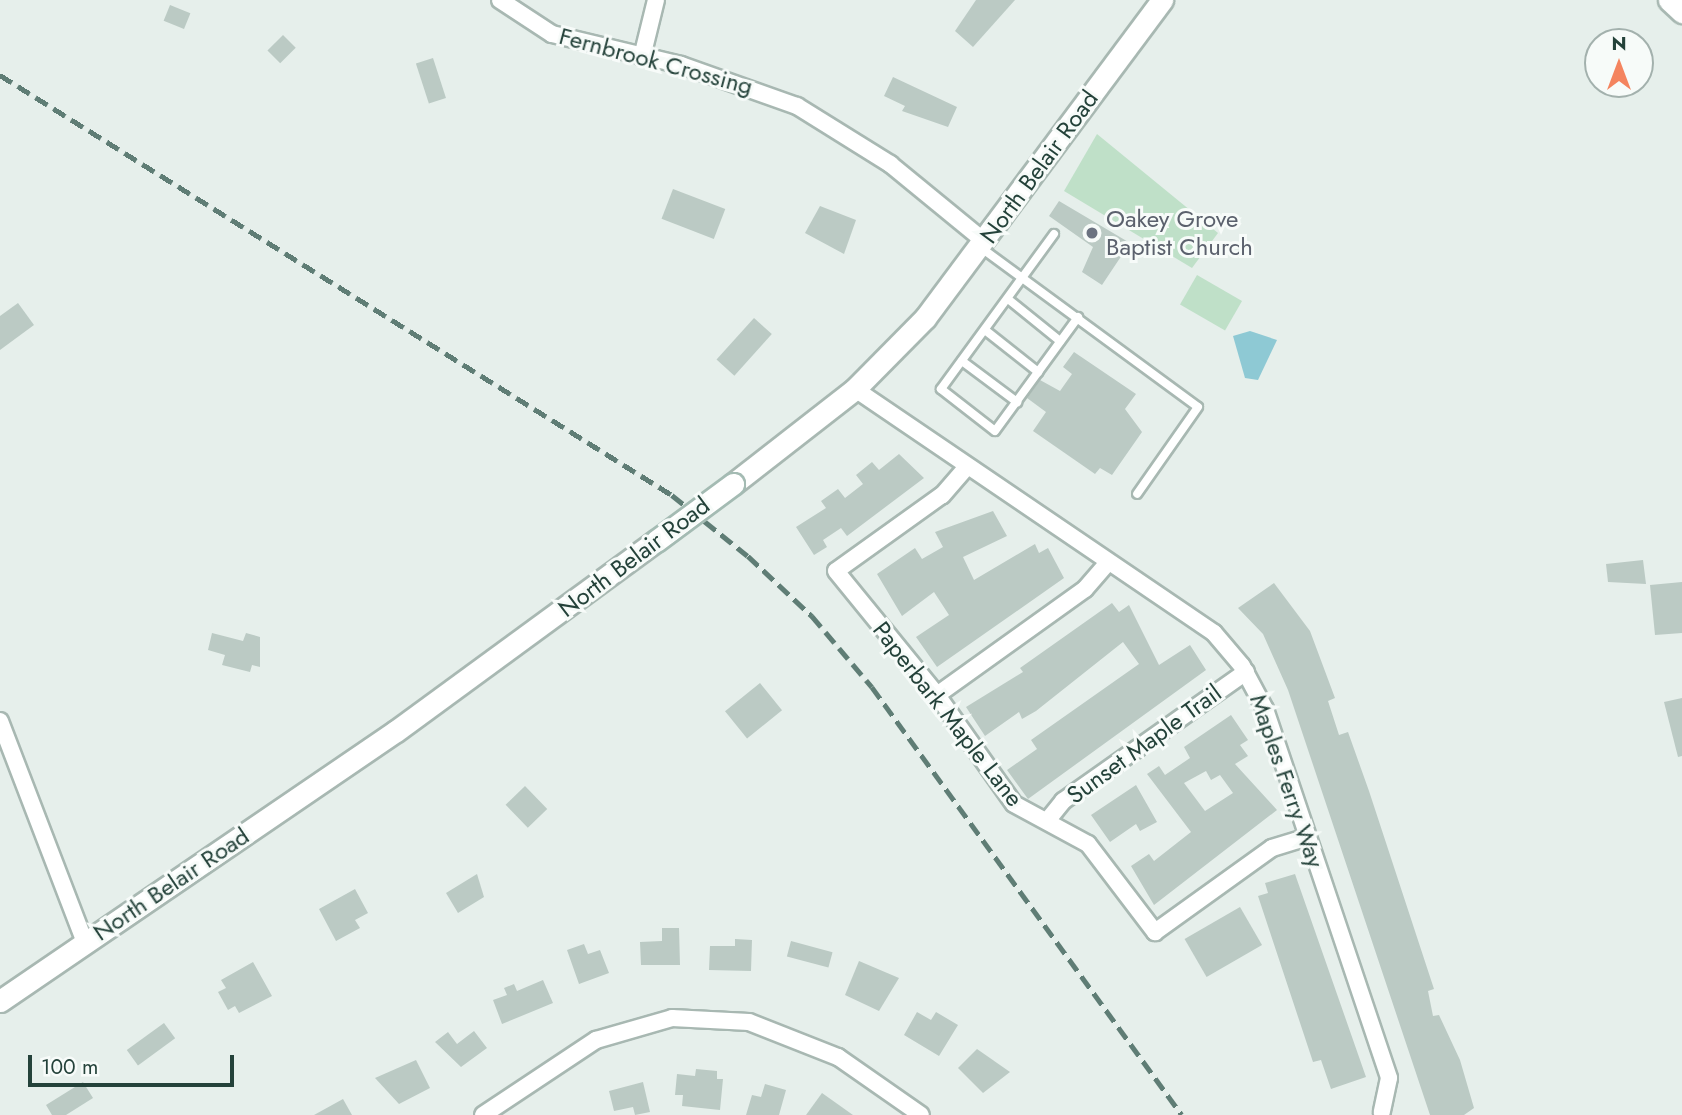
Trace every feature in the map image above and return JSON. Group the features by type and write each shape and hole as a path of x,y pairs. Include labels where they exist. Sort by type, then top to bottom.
{"street":[{"name":"Fernbrook Crossing","path":"500,0 552,34 755,87 797,106 890,164 982,244"},
{"path":"642,57 656,0"},
{"name":"North Belair Road","path":"0,1000 448,695 733,484 855,389 925,318 1162,0"},
{"path":"1669,0 1682,12"},
{"name":"Maples Ferry Way","path":"855,389 965,469 1214,633 1246,672 1307,837 1389,1078 1381,1112"},
{"name":"Paperbark Maple Lane","path":"965,469 942,495 836,571 937,695 1014,804 1088,844 1155,932 1272,848 1307,837"},
{"path":"937,695 1085,589 1108,563"},
{"name":"Sunset Maple Trail","path":"1046,821 1063,801 1246,672"},
{"path":"0,721 85,942"},
{"path":"484,1115 596,1040 672,1018 749,1022 838,1057 921,1115"}],"lane":[{"path":"1054,234 941,389 995,431 1078,317"},
{"path":"982,244 1078,317 1093,336 1198,407 1137,495"},
{"path":"1008,299 1060,341"},
{"path":"985,330 1038,372"},
{"path":"962,361 1017,402"}],"green space":[{"path":"1097,134 1218,233 1192,268 1064,191"},
{"path":"1197,275 1242,301 1225,330 1180,304"}],"water":[{"path":"1250,331 1277,340 1258,380 1245,378 1233,336"}],"building":[{"path":"976,0 1015,0 973,47 955,31"},
{"path":"170,5 190,13 184,29 164,21"},
{"path":"283,35 296,48 280,63 267,51"},
{"path":"433,58 446,98 429,104 416,64"},
{"path":"893,77 957,107 948,127 902,111 905,106 884,96"},
{"path":"673,189 725,209 714,239 662,219"},
{"name":"Oakey Grove Baptist Church","path":"1059,201 1130,243 1102,285 1082,272 1093,247 1049,216"},
{"path":"820,206 856,220 844,254 805,233"},
{"path":"18,303 34,325 0,350 0,316"},
{"path":"754,318 772,334 734,376 717,360"},
{"path":"1074,352 1136,394 1125,409 1142,432 1112,475 1100,468 1095,474 1033,431 1046,412 1027,398 1040,380 1060,391 1072,374 1063,367"},
{"path":"899,454 924,478 847,536 841,528 823,540 827,547 814,555 796,527 826,508 821,501 838,489 845,498 863,484 856,475 872,462 879,470"},
{"path":"993,511 1007,536 963,557 974,580 1035,544 1039,553 1048,548 1064,578 937,667 916,637 949,615 934,592 902,616 877,574 915,548 922,559 943,547 935,532"},
{"path":"1643,560 1646,584 1608,582 1606,564"},
{"path":"1682,582 1682,633 1655,635 1650,585"},
{"path":"1274,583 1310,631 1335,698 1328,701 1339,735 1348,732 1434,989 1428,991 1433,1016 1439,1015 1460,1060 1474,1108 1464,1115 1430,1115 1288,690 1263,634 1238,608"},
{"path":"1112,603 1119,612 1129,605 1159,665 1190,645 1206,670 1028,799 1007,770 1037,749 1031,740 1139,664 1123,642 1036,711 1022,719 1019,712 985,736 966,707 1023,672 1020,668"},
{"path":"212,633 243,641 246,633 260,637 260,667 252,665 250,672 222,665 225,655 208,650"},
{"path":"760,683 782,710 747,739 725,711"},
{"path":"1682,698 1682,756 1678,757 1664,702"},
{"path":"1231,715 1248,740 1240,745 1248,756 1235,764 1277,810 1154,905 1131,866 1149,854 1154,861 1191,832 1147,774 1159,766 1165,775 1190,758 1184,747","holes":["1206,771 1211,780 1220,775 1233,793 1205,811 1184,783"]},
{"path":"1136,785 1157,822 1140,831 1136,824 1110,842 1091,815"},
{"path":"525,786 547,809 528,828 506,805"},
{"path":"477,874 484,897 458,913 446,893"},
{"path":"1295,874 1366,1077 1331,1089 1321,1060 1313,1062 1258,896 1268,893 1265,883"},
{"path":"355,889 368,913 355,920 360,928 336,941 319,909"},
{"path":"1240,907 1262,945 1207,977 1185,939"},
{"path":"662,928 679,928 680,965 641,965 640,942 662,941"},
{"path":"735,939 752,940 751,971 709,970 710,946 735,946"},
{"path":"791,941 833,952 828,968 787,956"},
{"path":"584,944 588,954 600,950 609,973 579,984 567,950"},
{"path":"859,961 899,978 879,1011 845,995"},
{"path":"253,962 272,996 239,1013 235,1006 228,1010 218,992 226,988 221,980"},
{"path":"543,980 553,1003 502,1024 493,1000 507,995 504,988 514,984 517,991"},
{"path":"917,1012 931,1020 936,1012 958,1025 939,1056 904,1035"},
{"path":"164,1023 175,1038 138,1065 127,1050"},
{"path":"474,1031 487,1048 461,1067 435,1042 448,1032 457,1044"},
{"path":"977,1049 1010,1072 983,1093 958,1068"},
{"path":"416,1060 430,1088 399,1104 375,1078"},
{"path":"696,1069 717,1071 717,1079 723,1079 720,1110 682,1106 683,1095 675,1095 677,1074 695,1076"},
{"path":"83,1082 93,1098 66,1115 52,1115 46,1105"},
{"path":"643,1082 650,1112 635,1115 633,1107 614,1111 609,1091"},
{"path":"765,1084 786,1090 779,1115 746,1115 752,1095 761,1097"},
{"path":"822,1093 853,1115 806,1115"},
{"path":"343,1099 352,1115 314,1115"}],"railway":[{"path":"0,75 672,495 748,556 812,616 872,687 1182,1115"}],"place":[{"name":"Oakey Grove Baptist Church","path":"1092,233"}]}
